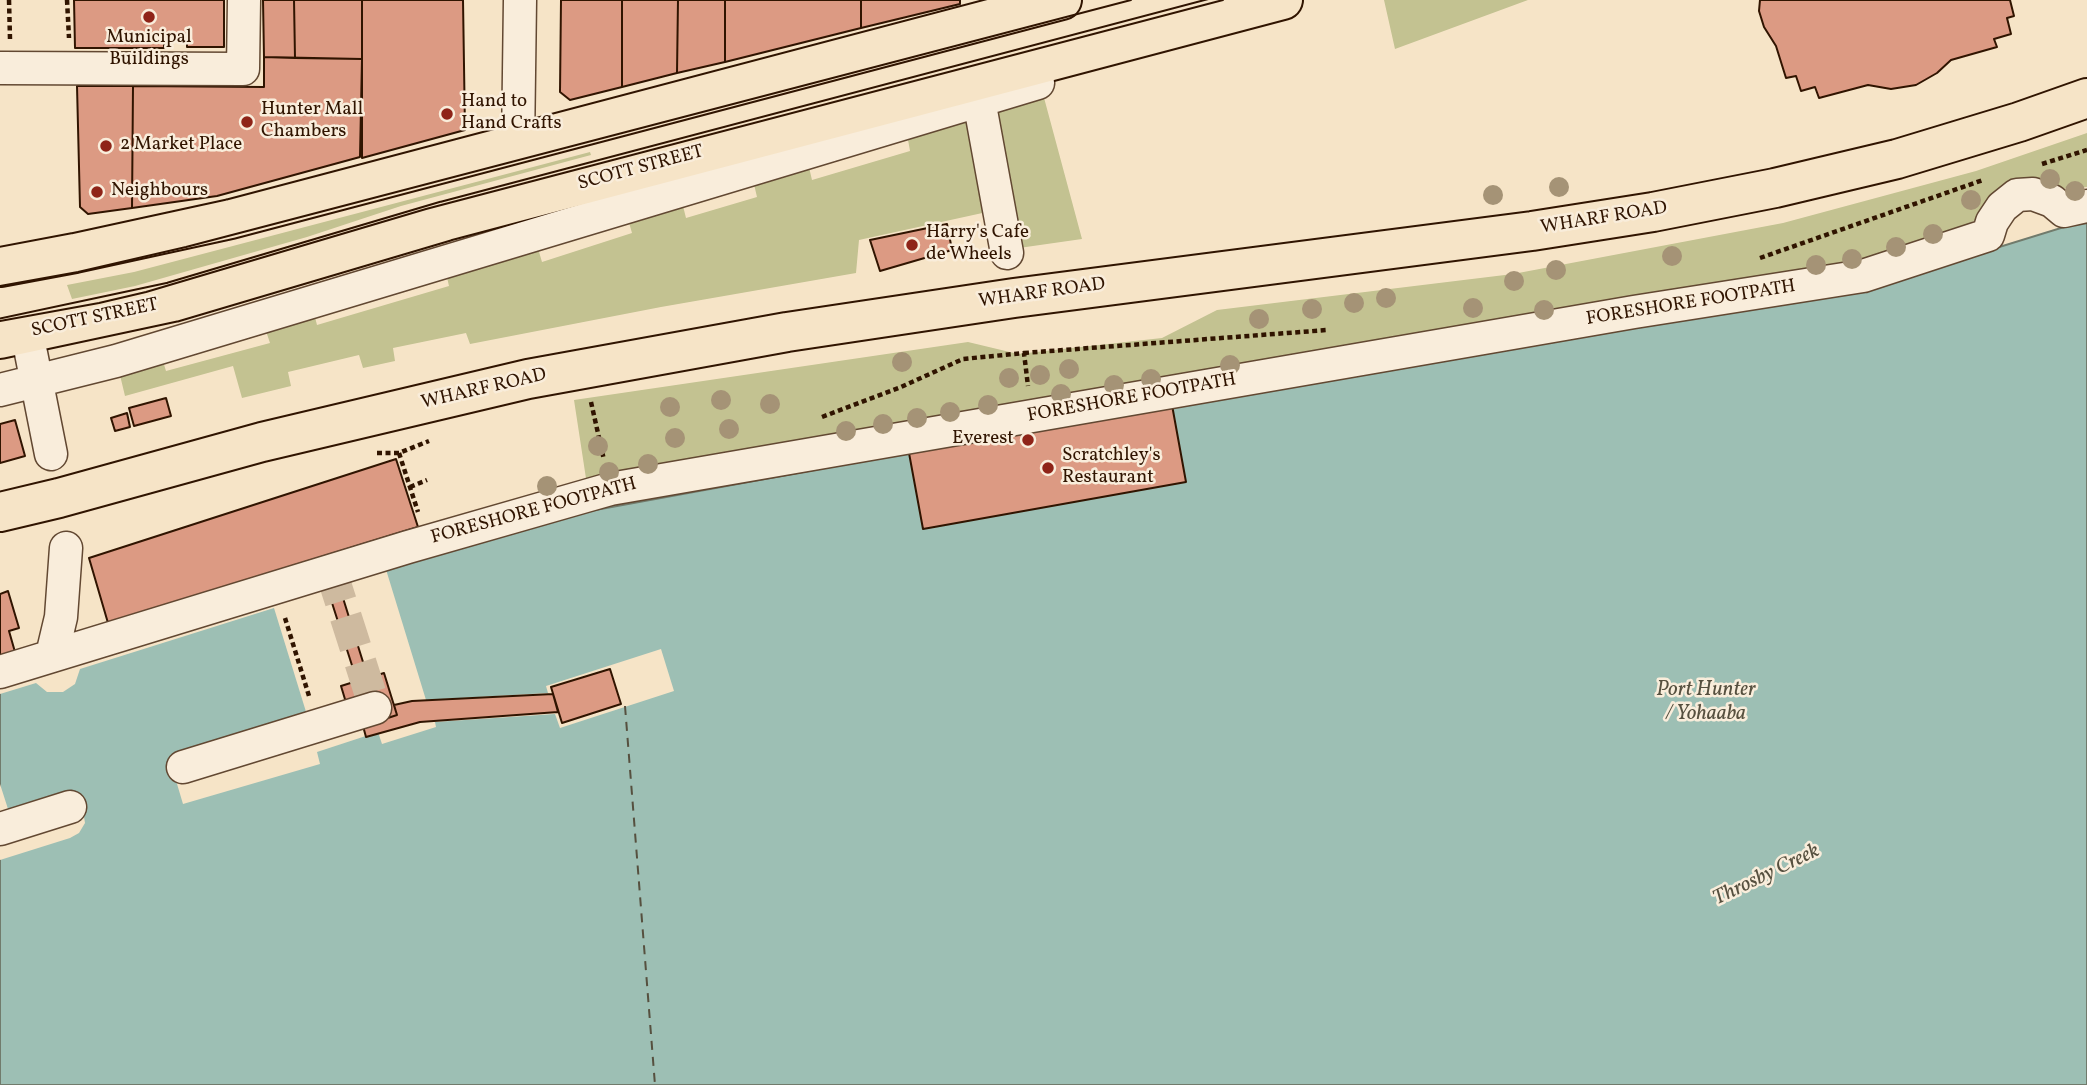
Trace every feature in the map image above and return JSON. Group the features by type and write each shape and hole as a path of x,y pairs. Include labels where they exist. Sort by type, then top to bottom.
{"main road":[{"path":"0,267 232,219 1062,0"},
{"name":"SCOTT STREET","path":"23,358 173,302 446,221 1283,0"},
{"name":"WHARF ROAD","path":"0,512 262,442 528,379 867,320 1014,298 1532,231 1653,212 1775,188 1897,159 2087,98"}],"street":[{"path":"5,68 243,69 244,0"},
{"path":"518,145 520,0"},
{"path":"23,358 116,361 979,95 1038,83"},
{"path":"979,95 1007,253"},
{"name":"FORESHORE FOOTPATH","path":"0,672 408,547 611,489 1634,312 1863,276 1988,235 1992,222 2002,207 2017,195 2033,194 2052,201 2064,211 2087,206"},
{"path":"0,390 23,358"},
{"path":"23,358 51,454"},
{"path":"52,655 61,617 66,548"},
{"path":"183,767 375,708"},
{"path":"0,829 70,807"}],"path":[{"path":"2034,166 2087,150"},
{"path":"1750,261 1988,178"},
{"path":"814,421 901,387 962,359 1337,329"},
{"path":"1024,353 1032,416"},
{"path":"592,401 611,489"},
{"path":"427,480 410,487 399,453 437,439"}],"shaded area":[{"path":"1384,0 1528,0 1395,49"},
{"path":"1043,94 1082,239 1019,248 994,108"},
{"path":"971,115 987,212 859,240 856,273 470,344 466,333 393,348 395,361 363,368 359,355 288,372 291,386 242,398 233,366 125,396 119,371 162,358 166,371 270,343 265,328 314,313 317,325 449,286 446,273 537,245 542,262 632,233 628,219 682,202 686,218 757,197 753,180 808,163 812,180 910,151 907,134"},
{"path":"2087,133 2087,187 2029,191 1902,257 587,485 574,400 968,342 1018,354 1162,338 1217,310 1513,274 1783,223 1976,171"},
{"path":"590,152 591,155 401,206 307,237 135,286 72,299 67,285 134,272"}],"water":[{"name":"Port Hunter / Yohaaba","path":"2087,220 2087,1085 0,1085 0,689 546,519 1093,419 1860,290"}],"pier":[{"path":"384,563 426,700 548,693 546,686 661,649 674,691 560,728 555,714 435,722 436,727 382,744 378,732 317,752 320,764 183,804 169,757 307,715 274,608 80,669 75,684 63,692 47,692 36,683 0,694 0,685"},
{"path":"0,784 8,809 58,793 66,794 82,804 85,823 79,833 70,838 0,860"}],"building":[{"name":"Municipal Buildings","path":"74,0 224,0 224,47 187,47 187,34 164,34 164,48 75,48"},
{"path":"263,0 294,0 295,58 264,57"},
{"path":"294,0 362,0 362,59 295,58"},
{"path":"362,0 463,0 465,130 362,158"},
{"path":"561,0 622,0 622,87 570,100 560,92"},
{"path":"622,0 678,0 677,73 622,87"},
{"path":"678,0 725,0 725,62 677,73"},
{"path":"725,0 861,0 861,28 725,62"},
{"path":"861,0 960,0 960,4 861,28"},
{"path":"1760,0 2010,0 2014,16 2007,18 2011,34 1994,39 1997,47 1951,60 1937,73 1916,85 1891,89 1868,85 1819,98 1815,87 1801,91 1796,76 1786,78 1776,46 1764,27 1759,11"},
{"name":"Hunter Mall Chambers","path":"264,57 362,59 360,157 217,196 132,208 133,86 264,87"},
{"name":"2 Market Place","path":"77,86 133,86 132,208 88,214 80,207"},
{"name":"Harry's Cafe de Wheels","path":"947,224 952,250 880,271 870,240"},
{"path":"166,398 171,416 134,426 129,408"},
{"name":"Scratchley's Restaurant","path":"1172,405 1186,482 923,529 909,453"},
{"path":"127,413 130,427 115,431 111,418"},
{"path":"15,420 25,456 0,463 0,424"},
{"path":"396,459 418,527 108,623 89,558"},
{"path":"333,566 368,678 384,673 397,715 354,729 341,686 357,681 325,581"},
{"path":"8,591 19,628 9,631 17,659 0,664 0,594"},
{"path":"610,669 621,704 562,723 551,687"},
{"path":"553,694 558,712 420,722 366,737 363,726 397,715 394,705 412,701"}],"ferry route":[{"path":"625,706 655,1085"}],"tunnel":[{"path":"331,571 375,708"}],"tram line":[{"path":"0,286 78,272 186,247 1131,0"},
{"path":"0,321 146,292 426,209 1223,0"}],"place":[{"name":"Municipal Buildings","path":"149,17"},
{"name":"Hand to Hand Crafts","path":"447,114"},
{"name":"Hunter Mall Chambers","path":"247,122"},
{"name":"2 Market Place","path":"106,146"},
{"name":"Neighbours","path":"97,192"},
{"name":"Harry's Cafe de Wheels","path":"912,245"},
{"name":"Everest","path":"1028,440"},
{"name":"Scratchley's Restaurant","path":"1048,468"}],"water label":[{"name":"Throsby Creek","path":"1767,876"}]}
